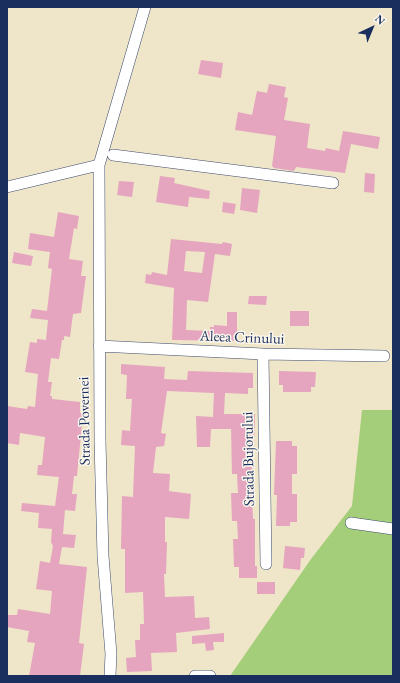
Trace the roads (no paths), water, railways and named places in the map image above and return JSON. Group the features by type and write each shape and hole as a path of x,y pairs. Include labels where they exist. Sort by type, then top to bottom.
{"street":[{"name":"Strada Povernei","path":"110,676 111,654 101,505 99,165 146,7"},
{"path":"113,155 333,183"},
{"path":"7,187 99,165"},
{"name":"Aleea Crinului","path":"99,346 263,354 384,356"},
{"name":"Strada Bujorului","path":"263,354 266,564"},
{"path":"351,523 393,528"},
{"path":"195,676 210,676"}]}
